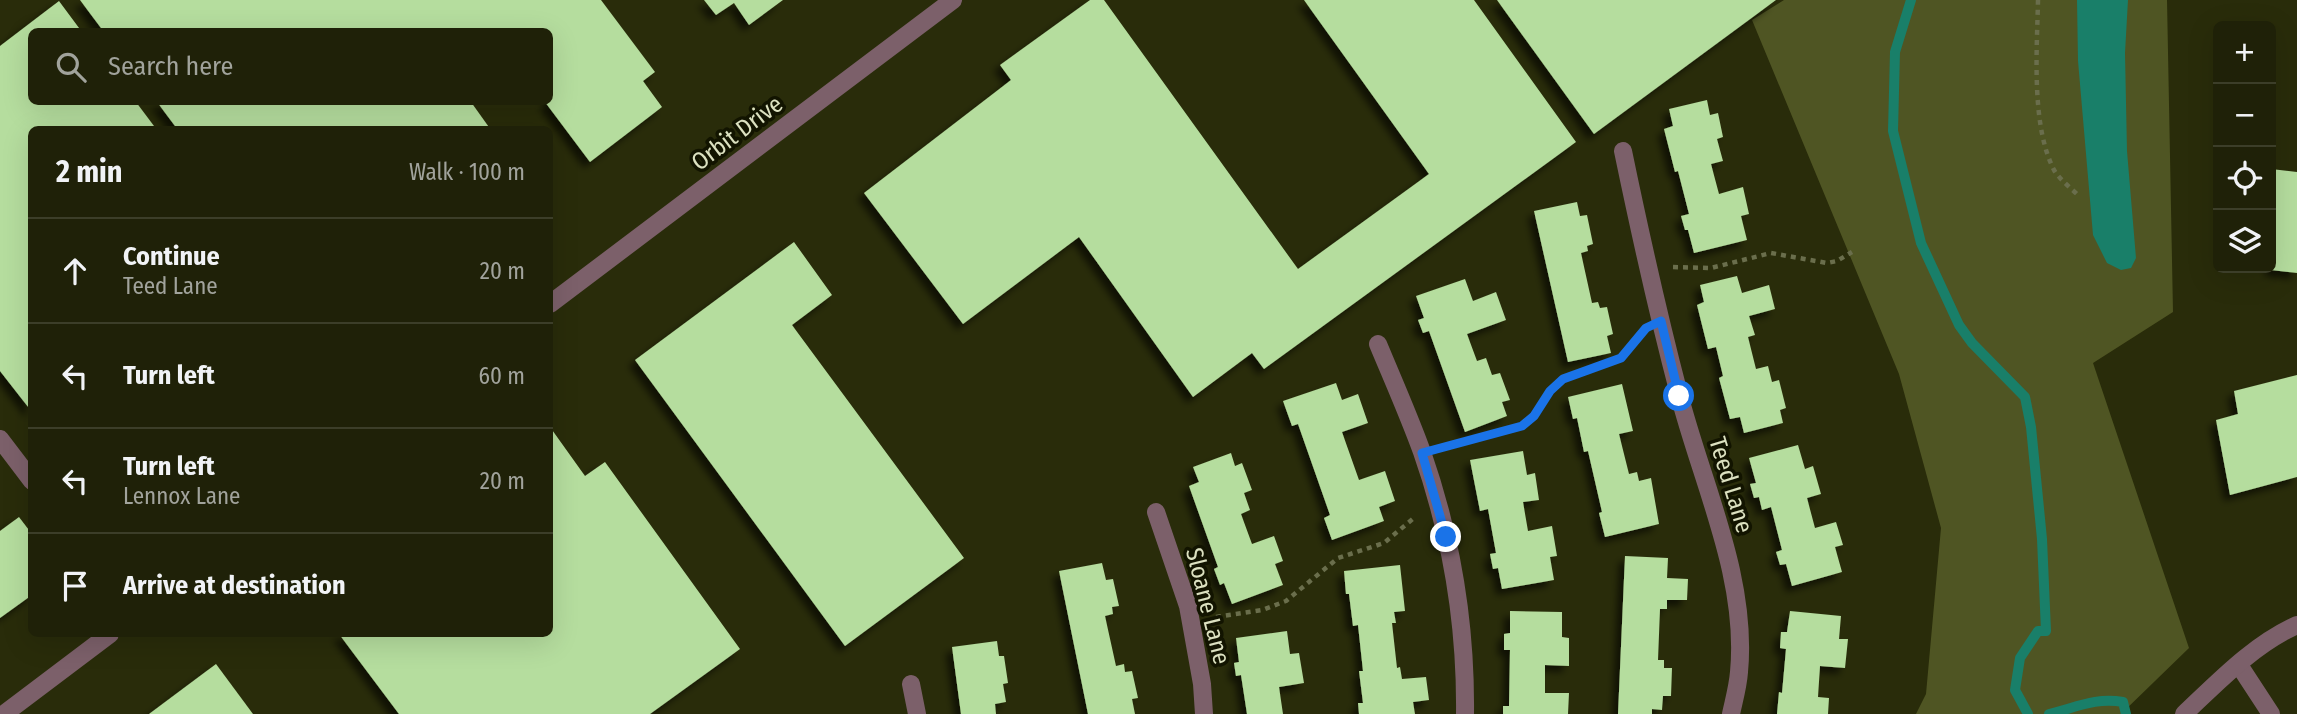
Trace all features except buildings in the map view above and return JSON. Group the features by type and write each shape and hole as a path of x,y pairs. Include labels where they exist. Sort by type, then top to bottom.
{"street":[{"name":"Orbit Drive","path":"553,302 953,0"},
{"name":"Teed Lane","path":"1622,151 1679,396 1728,560 1738,622 1739,672 1731,714"},
{"path":"1378,344 1422,453 1446,537 1460,621 1465,714"},
{"path":"0,439 28,476"},
{"name":"Sloane Lane","path":"1156,512 1188,606 1202,684 1204,714"},
{"path":"2184,714 2239,664 2282,631 2297,625"},
{"path":"4,714 106,637"},
{"path":"2239,664 2271,714"},
{"path":"911,684 917,714"}],"path":[{"path":"2038,0 2037,57 2042,139 2056,173 2080,197"},
{"path":"1648,271 1670,267 1711,268 1771,253 1827,263 1837,261 1852,252"},
{"path":"1422,453 1522,426 1534,416 1550,391 1563,379 1621,358 1646,328 1661,321"},
{"path":"1191,621 1262,610 1286,601 1338,558 1384,543 1413,517 1438,510"}],"green space":[{"path":"1784,0 2167,0 2173,312 2093,363 2189,648 2121,714 1916,714 1926,694 1941,528 1899,374 1752,20"}],"water":[{"path":"2077,0 2128,0 2125,53 2127,151 2136,258 2131,268 2121,270 2107,263 2093,235 2078,61"}],"waterway":[{"path":"1911,0 1895,52 1893,131 1921,243 1959,325 1972,343 2025,397 2031,427 2042,539 2046,631 2038,631 2020,658 2015,690 2028,714"},
{"path":"2049,714 2094,702 2113,701 2123,702 2126,714"}],"route":[{"path":"1446,537 1422,453 1522,426 1534,416 1550,391 1563,379 1621,358 1646,328 1661,321 1679,396"}]}
